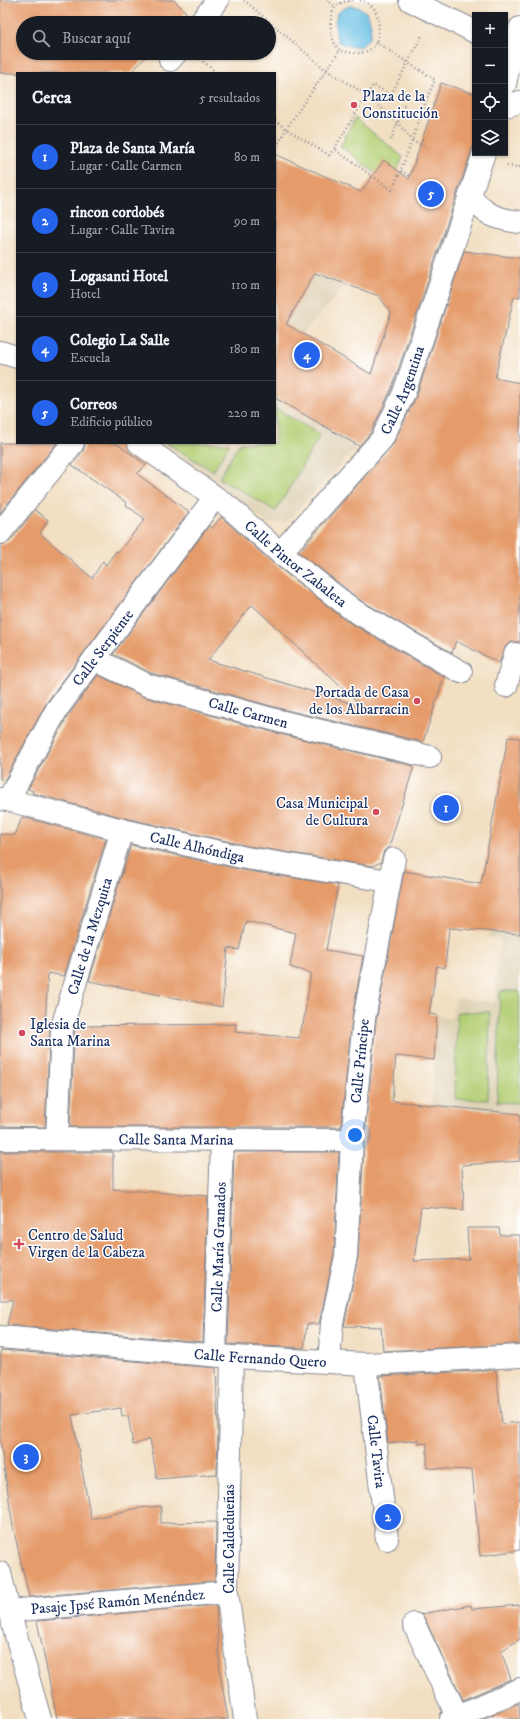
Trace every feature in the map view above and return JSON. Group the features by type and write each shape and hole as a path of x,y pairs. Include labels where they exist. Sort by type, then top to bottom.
{"street":[{"path":"410,0 432,13 452,19 472,30"},
{"path":"205,16 216,1"},
{"path":"508,51 520,28"},
{"path":"508,105 520,102"},
{"name":"Calle Argentina","path":"280,553 382,439 404,393 483,156"},
{"path":"470,197 482,210 503,220 520,222"},
{"path":"0,352 16,357"},
{"path":"0,533 72,444"},
{"name":"Calle Pintor Zabaleta","path":"139,444 229,507 280,553 353,610 461,672"},
{"name":"Calle Serpiente","path":"4,799 56,709 215,497"},
{"path":"506,686 515,654 520,655"},
{"name":"Calle Carmen","path":"94,659 147,685 279,721 430,757"},
{"name":"Calle Alhóndiga","path":"4,799 122,830 246,858 389,881"},
{"name":"Calle de la Mezquita","path":"57,1139 62,1027 122,830"},
{"name":"Calle Príncipe","path":"329,1362 332,1323 346,1256 352,1140 364,1019 394,859"},
{"name":"Calle Santa Marina","path":"0,1139 352,1140"},
{"name":"Calle María Granados","path":"222,1139 223,1356"},
{"name":"Calle Fernando Quero","path":"0,1337 223,1356 366,1364 520,1356"},
{"name":"Calle Caldedueñas","path":"223,1356 227,1592 245,1719"},
{"name":"Calle Tavira","path":"366,1364 387,1539"},
{"path":"0,1573 8,1611 40,1719"},
{"name":"Pasaje Jpsé Ramón Menéndez","path":"8,1611 227,1592"},
{"path":"414,1624 454,1717 520,1689"}],"path":[{"path":"244,0 263,16"},
{"path":"327,0 335,7"},
{"path":"353,0 346,1 335,7 332,15 330,31 334,42 340,50 353,53 366,52 374,47 378,37 378,21 375,10 365,1 360,0"},
{"path":"276,121 286,129 329,155 374,85 391,95 432,13"},
{"path":"276,27 326,70 367,95 397,122 413,141 428,148"},
{"path":"334,148 392,190 413,141 420,115 435,80 376,42"},
{"path":"276,148 286,129 340,50"},
{"path":"202,60 216,72"},
{"path":"391,140 405,104"},
{"path":"401,171 410,176"}],"shaded area":[{"path":"276,167 358,272 303,334 394,387 379,419 358,445 286,522 268,523 162,444 276,444"},
{"path":"487,854 520,861 520,1114 432,1105 437,1015 451,1019 456,998 494,1002 500,940 488,937 496,887 480,884"}],"green space":[{"path":"355,118 403,157 391,185 340,146"},
{"path":"276,409 320,435 276,511 219,478 239,444 276,444"},
{"path":"169,444 229,444 213,471"},
{"path":"500,991 520,991 520,1103 497,1102"},
{"path":"457,1012 490,1012 488,1100 455,1099"}],"water":[{"path":"349,6 359,7 368,14 371,25 370,37 361,47 349,46 338,42 335,28 336,16 340,11"}],"building":[{"path":"0,0 174,0 186,12 182,16 16,16 16,60 143,60 132,72 0,73"},
{"path":"441,83 472,93 472,149 392,388 371,432 359,446 276,399 276,154 361,192 384,160 409,179","holes":["315,273 379,296 391,313 371,374 286,324"]},
{"path":"464,251 520,258 520,297 514,297 495,378 520,383 520,642 512,642 506,646 499,663 456,641 452,653 360,600 299,552 393,444 416,397"},
{"path":"0,443 56,444 0,513"},
{"path":"85,444 117,444 146,465 137,474 189,512 47,702 4,781 0,779 0,545 10,541 35,510 48,520 40,533 92,578 103,561 106,565 116,551 118,552 145,519 126,505 127,503 72,465 83,451"},
{"path":"221,517 272,562 345,620 444,677 423,742 282,709 151,673 113,654 209,526 212,528","holes":["252,605 363,707 208,660"]},
{"path":"98,675 144,697 276,733 414,766 389,847 384,851 381,862 373,866 248,846 125,818 32,793 33,791 28,789 68,716"},
{"path":"508,737 520,738 520,934 449,928 445,968 437,966 429,1014 437,1015 434,1060 396,1056 392,1101 520,1114 520,1161 462,1165 464,1210 421,1207 414,1261 469,1259 467,1228 499,1228 500,1235 520,1235 520,1344 383,1351 381,1327 344,1326 358,1257 364,1141 376,1021 404,871 481,884"},
{"path":"22,817 106,839 64,976 48,973 45,1026 50,1026 45,1127 0,1126 0,834 15,835"},
{"path":"131,845 243,870 338,885 326,950 363,956 352,1018 341,1127 70,1127 75,1026 236,1024 235,1032 299,1038 301,1025 303,1025 311,973 290,967 296,933 246,921 239,950 228,948 222,1007 89,981"},
{"path":"0,1152 113,1152 113,1189 208,1196 203,1342 7,1325 13,1300 0,1300"},
{"path":"234,1152 339,1152 334,1254 319,1324 307,1324 304,1348 228,1344"},
{"path":"1,1350 216,1368 218,1430 217,1474 157,1479 150,1439 133,1445 128,1415 122,1417 121,1408 72,1415 91,1519 138,1508 161,1506 161,1523 216,1522 215,1581 29,1597 13,1527 0,1440"},
{"path":"496,1370 502,1424 520,1422 520,1550 480,1556 472,1470 427,1468 427,1443 419,1444 419,1440 388,1443 380,1376"},
{"path":"216,1605 220,1673 228,1719 57,1719 37,1621"},
{"path":"471,1605 472,1609 520,1605 520,1639 501,1651 511,1679 463,1700 425,1619 421,1614"},
{"path":"519,1703 520,1719 482,1719"}],"place":[{"name":"Plaza de la Constitución","path":"354,105"},
{"name":"Correos","path":"431,194"},
{"name":"Colegio La Salle","path":"307,355"},
{"name":"Portada de Casa de los Albarracin","path":"417,701"},
{"name":"Plaza de Santa María","path":"446,808"},
{"name":"Casa Municipal de Cultura","path":"376,812"},
{"name":"Iglesia de Santa Marina","path":"22,1033"},
{"name":"Centro de Salud Virgen de la Cabeza","path":"19,1244"},
{"name":"Logasanti Hotel","path":"26,1457"},
{"name":"rincon cordobés","path":"388,1517"}]}
